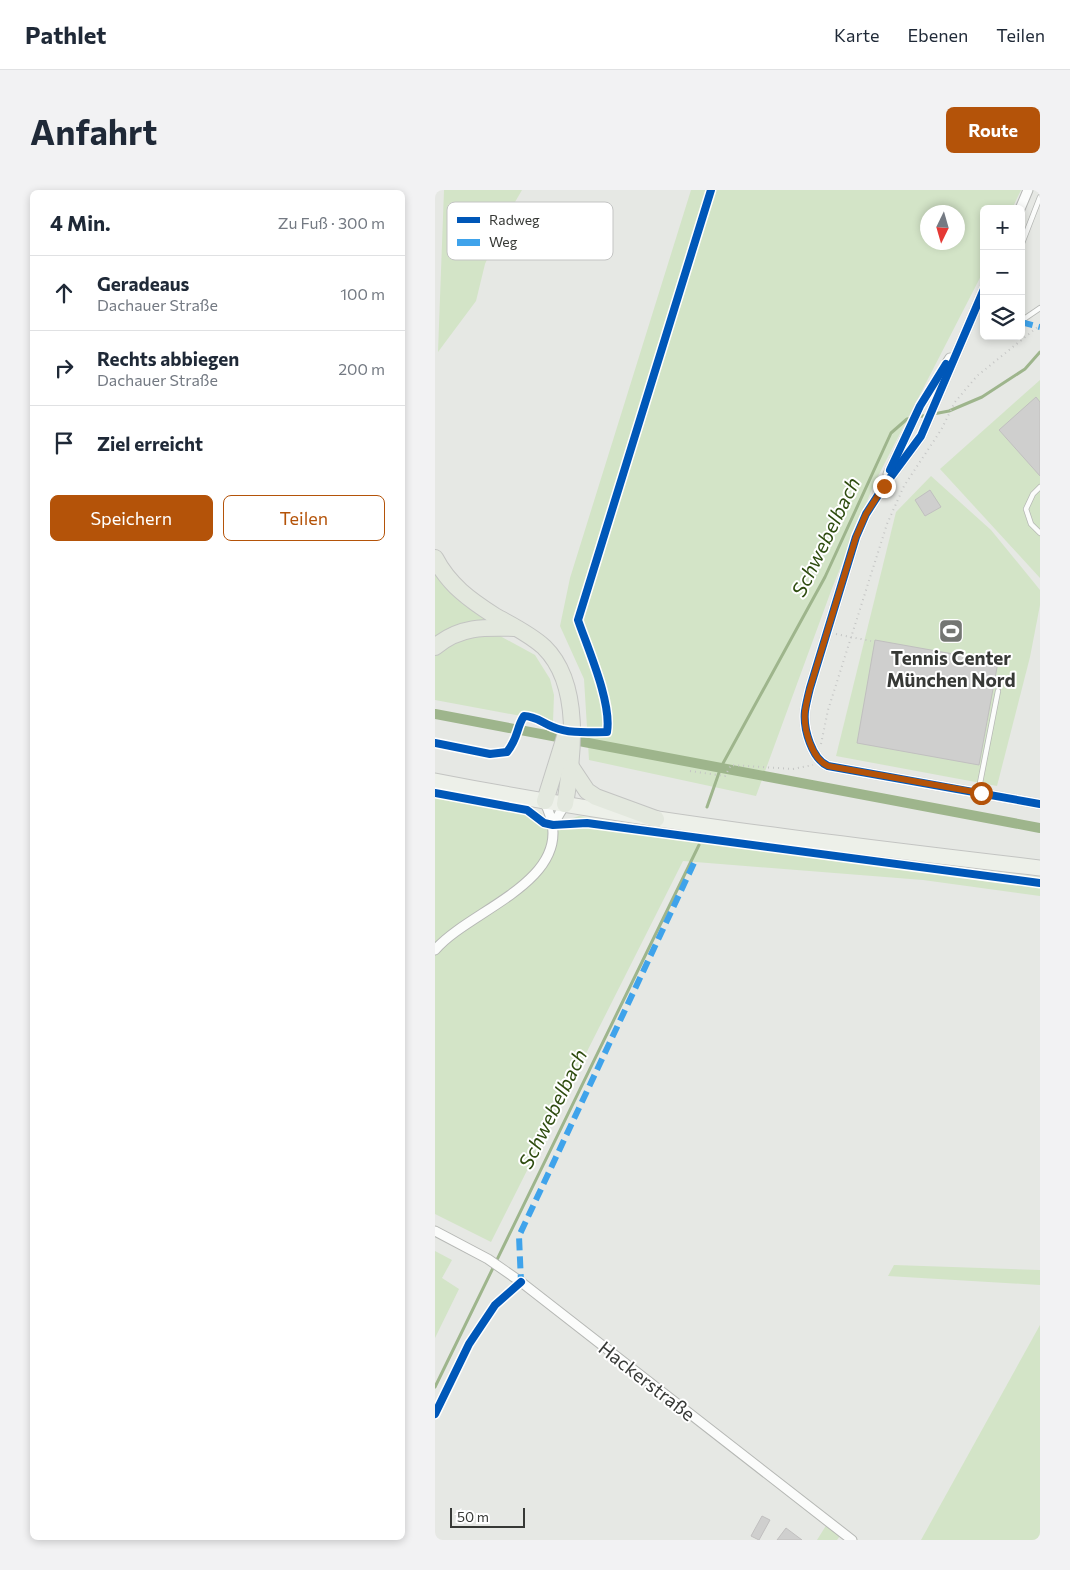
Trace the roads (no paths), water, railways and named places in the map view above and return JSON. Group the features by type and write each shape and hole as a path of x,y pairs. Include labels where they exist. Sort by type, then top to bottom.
{"highway":[{"path":"435,558 449,581 464,596 543,646 555,660 569,691 571,716 565,804"},
{"path":"435,647 459,632 477,628 515,628"},
{"path":"545,801 567,758"},
{"path":"567,758 587,791 596,797 656,819"}],"main road":[{"path":"435,781 545,801 751,833 1040,868"}],"street":[{"path":"1022,205 1028,190"},
{"path":"884,486 903,440 920,406 980,307"},
{"path":"962,339 937,403 921,436 884,486 866,514 856,537 810,688 805,713 808,732 818,760 828,766 1040,804"},
{"path":"545,801 553,825"},
{"path":"435,950 446,936 503,901 540,869 546,857 553,825 565,804"},
{"name":"Hackerstraße","path":"435,1232 488,1259 502,1269 852,1540"}],"lane":[{"path":"1025,236 1040,197"},
{"path":"1025,318 1040,308"},
{"path":"1040,487 1033,494 1026,509 1031,524 1040,533"},
{"path":"981,793 980,783 998,691"}],"waterway":[{"name":"Schwebelbach","path":"707,807 721,767 825,577 891,433 907,419 949,411 982,397 1025,369 1040,352"},
{"path":"435,714 1040,828"},
{"name":"Schwebelbach","path":"435,1387 699,845"}],"place":[{"name":"Tennis Center München Nord","path":"951,631"}]}
